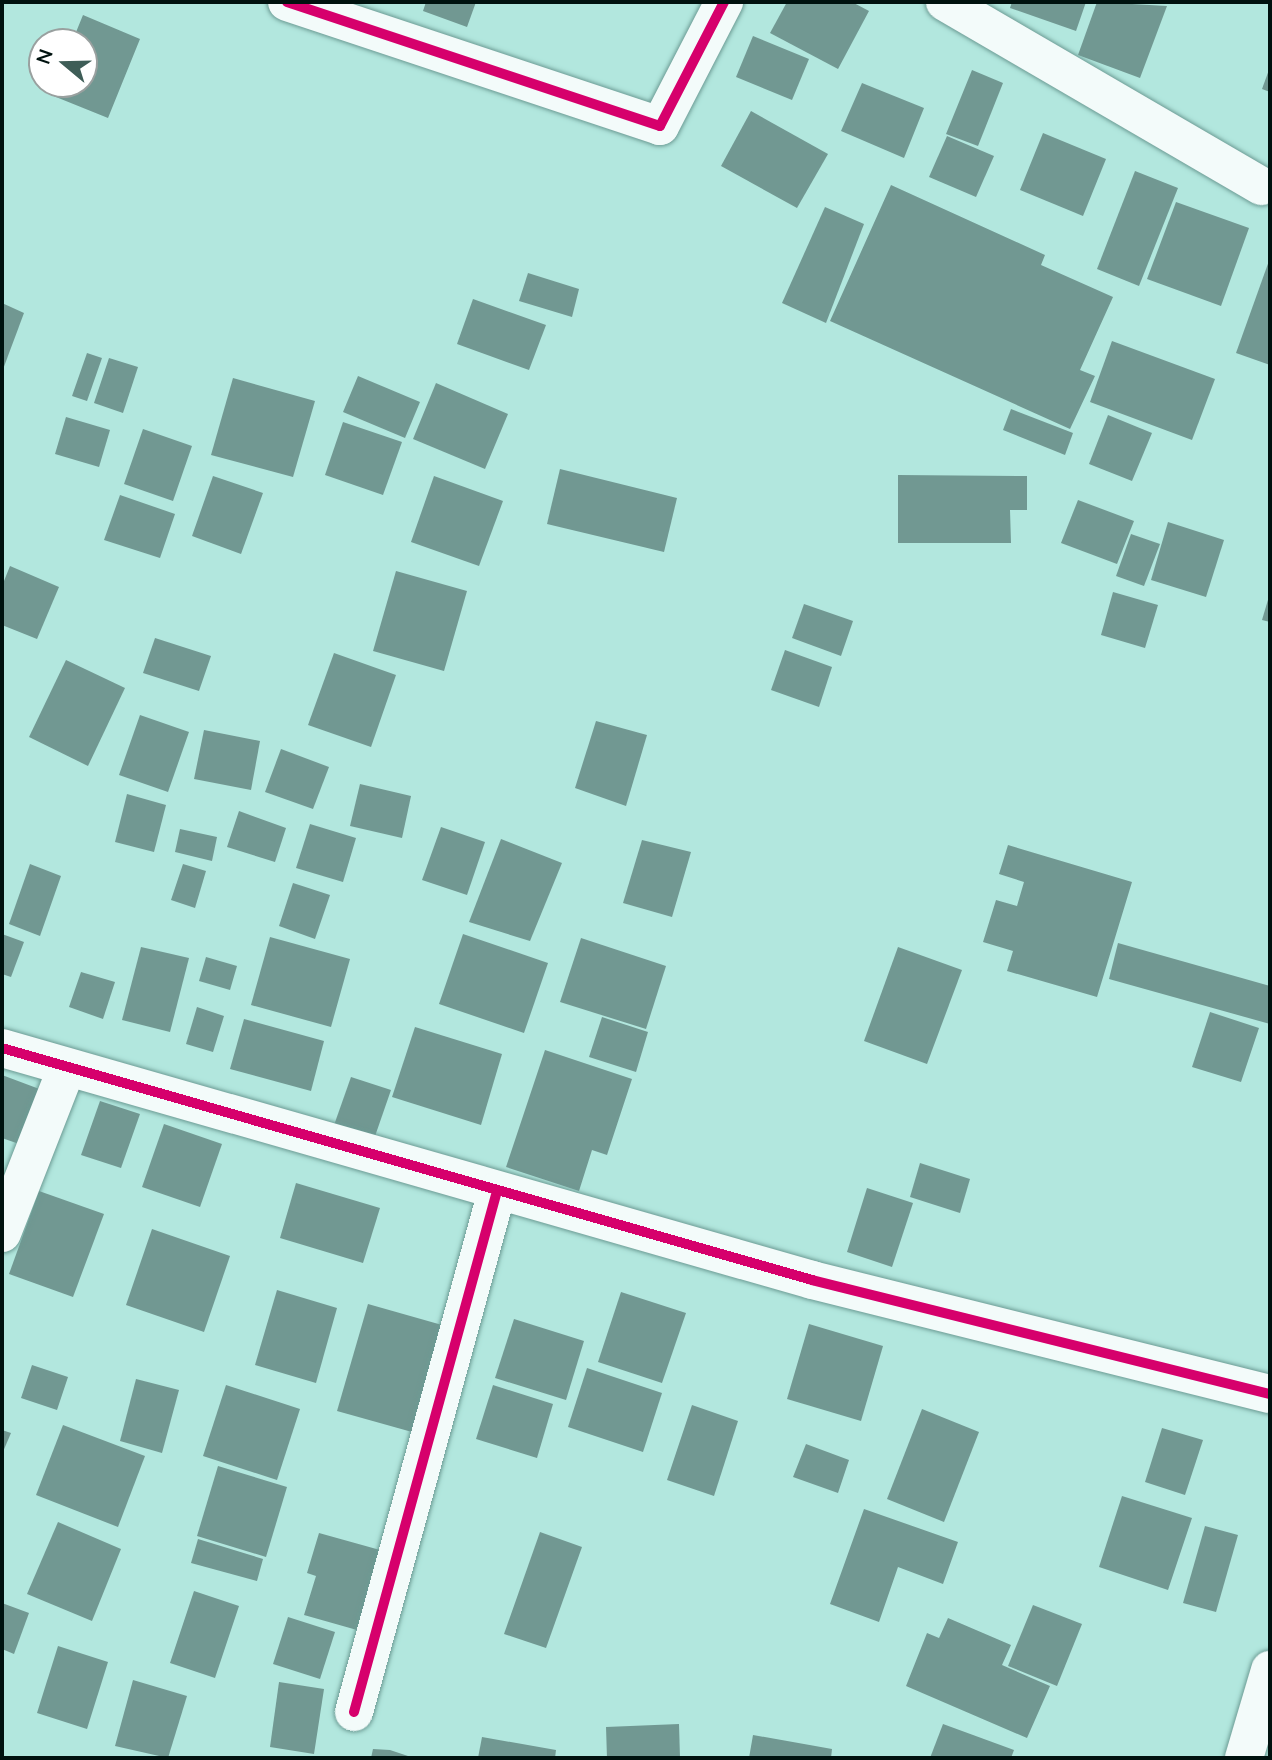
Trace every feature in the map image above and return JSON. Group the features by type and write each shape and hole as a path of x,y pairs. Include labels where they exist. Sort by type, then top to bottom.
{"street":[{"path":"287,2 660,126 724,2"},
{"path":"945,2 1261,186"},
{"path":"2,1048 66,1070 813,1280 1270,1394"},
{"path":"2,1233 66,1070"},
{"path":"354,1712 497,1191"},
{"path":"1244,1758 1270,1670"}],"building":[{"path":"426,2 476,2 467,27 423,11"},
{"path":"787,2 852,2 869,11 838,69 770,33"},
{"path":"1012,2 1086,2 1076,31 1010,8"},
{"path":"1097,2 1167,6 1140,78 1078,55"},
{"path":"83,15 140,39 108,118 58,98 98,98 98,28 78,28"},
{"path":"753,36 809,59 792,100 736,77"},
{"path":"1270,67 1270,92 1262,89"},
{"path":"972,70 1003,83 978,146 946,134"},
{"path":"862,83 924,108 904,158 841,131"},
{"path":"751,111 828,154 797,208 721,166"},
{"path":"1043,133 1106,159 1083,216 1020,190"},
{"path":"947,136 994,156 976,197 929,177"},
{"path":"1135,171 1178,188 1139,286 1097,269"},
{"path":"891,185 1045,255 1041,265 1113,297 1080,370 1095,376 1070,429 830,321"},
{"path":"1176,202 1249,228 1221,306 1147,279"},
{"path":"825,207 864,224 826,323 782,303"},
{"path":"1270,258 1270,365 1236,353"},
{"path":"528,273 579,289 572,317 519,301"},
{"path":"473,299 546,325 529,370 457,344"},
{"path":"2,303 24,313 2,372"},
{"path":"1112,341 1215,379 1192,440 1090,402"},
{"path":"87,353 102,358 87,401 72,396"},
{"path":"109,358 138,367 123,413 94,403"},
{"path":"358,376 420,402 405,438 343,412"},
{"path":"233,378 315,401 293,477 211,455"},
{"path":"436,383 508,414 485,469 413,439"},
{"path":"1011,409 1073,433 1065,455 1003,430"},
{"path":"1108,415 1152,433 1132,481 1089,464"},
{"path":"66,417 110,430 99,467 55,454"},
{"path":"343,422 402,442 383,495 325,475"},
{"path":"143,429 192,446 173,501 124,484"},
{"path":"560,469 677,498 664,552 547,524"},
{"path":"898,475 1027,476 1027,510 1010,510 1011,543 898,543"},
{"path":"213,476 263,493 241,554 192,536"},
{"path":"434,476 503,501 479,566 411,542"},
{"path":"120,495 175,514 160,558 104,540"},
{"path":"1078,500 1134,521 1117,564 1061,543"},
{"path":"1168,522 1224,540 1206,597 1151,580"},
{"path":"1131,534 1160,544 1144,586 1116,576"},
{"path":"10,566 59,587 37,639 2,625 2,586"},
{"path":"396,571 467,591 444,671 373,651"},
{"path":"1113,592 1158,605 1145,648 1101,635"},
{"path":"1270,593 1270,622 1262,620"},
{"path":"804,604 853,621 841,656 792,638"},
{"path":"155,638 211,656 199,691 143,673"},
{"path":"785,650 832,667 819,707 771,690"},
{"path":"334,653 396,675 371,747 308,725"},
{"path":"66,660 125,688 88,766 29,737"},
{"path":"140,715 189,732 168,792 119,775"},
{"path":"596,721 647,735 626,806 575,788"},
{"path":"204,730 260,741 251,790 194,779"},
{"path":"281,749 329,767 313,809 265,792"},
{"path":"360,784 411,796 402,838 350,826"},
{"path":"127,794 166,805 154,852 115,842"},
{"path":"239,811 286,828 275,862 227,847"},
{"path":"310,824 356,838 343,882 296,868"},
{"path":"441,827 485,842 467,895 422,880"},
{"path":"180,829 217,837 212,861 175,852"},
{"path":"501,839 562,863 530,941 469,922"},
{"path":"642,840 691,852 672,917 623,903"},
{"path":"1008,845 1132,882 1097,997 1007,971 1013,951 983,942 996,900 1017,906 1024,882 999,874"},
{"path":"30,864 61,876 40,936 9,924"},
{"path":"183,864 206,871 195,908 171,900"},
{"path":"293,883 330,895 315,939 279,926"},
{"path":"2,934 24,942 11,977 2,974"},
{"path":"463,934 548,963 524,1033 439,1004"},
{"path":"270,937 350,959 331,1027 251,1005"},
{"path":"581,938 666,966 646,1029 560,1002"},
{"path":"1118,943 1270,986 1270,1024 1109,979"},
{"path":"141,947 189,958 170,1032 122,1020"},
{"path":"898,947 962,970 927,1064 864,1041"},
{"path":"206,957 237,966 230,990 199,981"},
{"path":"81,972 115,982 103,1019 69,1007"},
{"path":"197,1007 224,1016 213,1052 186,1044"},
{"path":"1210,1012 1259,1028 1241,1082 1192,1067"},
{"path":"602,1017 648,1032 636,1072 589,1057"},
{"path":"244,1019 324,1041 311,1091 230,1069"},
{"path":"415,1027 502,1054 481,1125 392,1097"},
{"path":"545,1050 632,1079 607,1155 592,1150 579,1191 506,1167"},
{"path":"2,1075 42,1090 22,1145 2,1138"},
{"path":"351,1077 391,1090 373,1142 333,1128"},
{"path":"100,1101 140,1114 121,1168 81,1155"},
{"path":"164,1124 222,1144 200,1207 142,1187"},
{"path":"920,1163 970,1179 960,1213 910,1197"},
{"path":"296,1183 380,1208 363,1263 280,1238"},
{"path":"867,1188 913,1203 892,1267 847,1252"},
{"path":"39,1191 104,1214 73,1297 9,1274"},
{"path":"152,1229 230,1256 204,1332 126,1305"},
{"path":"277,1290 337,1308 316,1383 255,1365"},
{"path":"621,1292 686,1313 662,1383 598,1362"},
{"path":"368,1304 442,1325 412,1432 337,1411"},
{"path":"514,1319 584,1341 566,1400 495,1378"},
{"path":"809,1324 883,1346 861,1421 787,1399"},
{"path":"32,1365 68,1377 57,1410 21,1398"},
{"path":"587,1368 662,1393 643,1452 568,1427"},
{"path":"136,1379 179,1390 162,1453 120,1441"},
{"path":"226,1385 300,1409 277,1480 203,1456"},
{"path":"493,1385 553,1404 537,1458 476,1439"},
{"path":"692,1405 738,1421 714,1496 667,1480"},
{"path":"922,1409 979,1432 944,1522 887,1499"},
{"path":"63,1425 145,1456 118,1527 36,1495"},
{"path":"1162,1428 1203,1440 1185,1495 1145,1482"},
{"path":"2,1430 11,1433 2,1454"},
{"path":"806,1444 849,1460 838,1493 793,1477"},
{"path":"218,1466 287,1487 266,1557 197,1536"},
{"path":"1122,1496 1192,1518 1168,1590 1099,1567"},
{"path":"864,1509 958,1542 943,1584 898,1567 879,1622 830,1604"},
{"path":"58,1522 121,1549 92,1621 27,1594"},
{"path":"1205,1526 1238,1535 1216,1612 1183,1603"},
{"path":"540,1532 582,1547 546,1648 504,1634"},
{"path":"319,1533 380,1550 357,1630 304,1615 316,1576 307,1573"},
{"path":"198,1539 263,1559 257,1581 191,1563"},
{"path":"194,1591 239,1606 215,1678 170,1663"},
{"path":"2,1603 29,1613 14,1654 2,1649"},
{"path":"1033,1605 1082,1624 1057,1686 1008,1666"},
{"path":"288,1617 335,1632 320,1679 273,1664"},
{"path":"948,1618 1011,1645 1002,1665 1050,1686 1027,1738 906,1686 927,1633 939,1638"},
{"path":"58,1646 108,1662 87,1729 37,1713"},
{"path":"133,1680 187,1696 168,1758 115,1746"},
{"path":"279,1682 324,1689 314,1754 270,1747"},
{"path":"679,1724 680,1758 607,1758 606,1727"},
{"path":"943,1724 1014,1750 1011,1758 930,1758"},
{"path":"753,1735 832,1749 831,1758 749,1758"},
{"path":"482,1737 556,1750 555,1758 478,1758"},
{"path":"373,1749 390,1750 414,1758 371,1758"}],"cycle path":[{"path":"287,2 660,126 724,2"},
{"path":"2,1048 812,1280 1270,1394"},
{"path":"354,1712 497,1191"}]}
